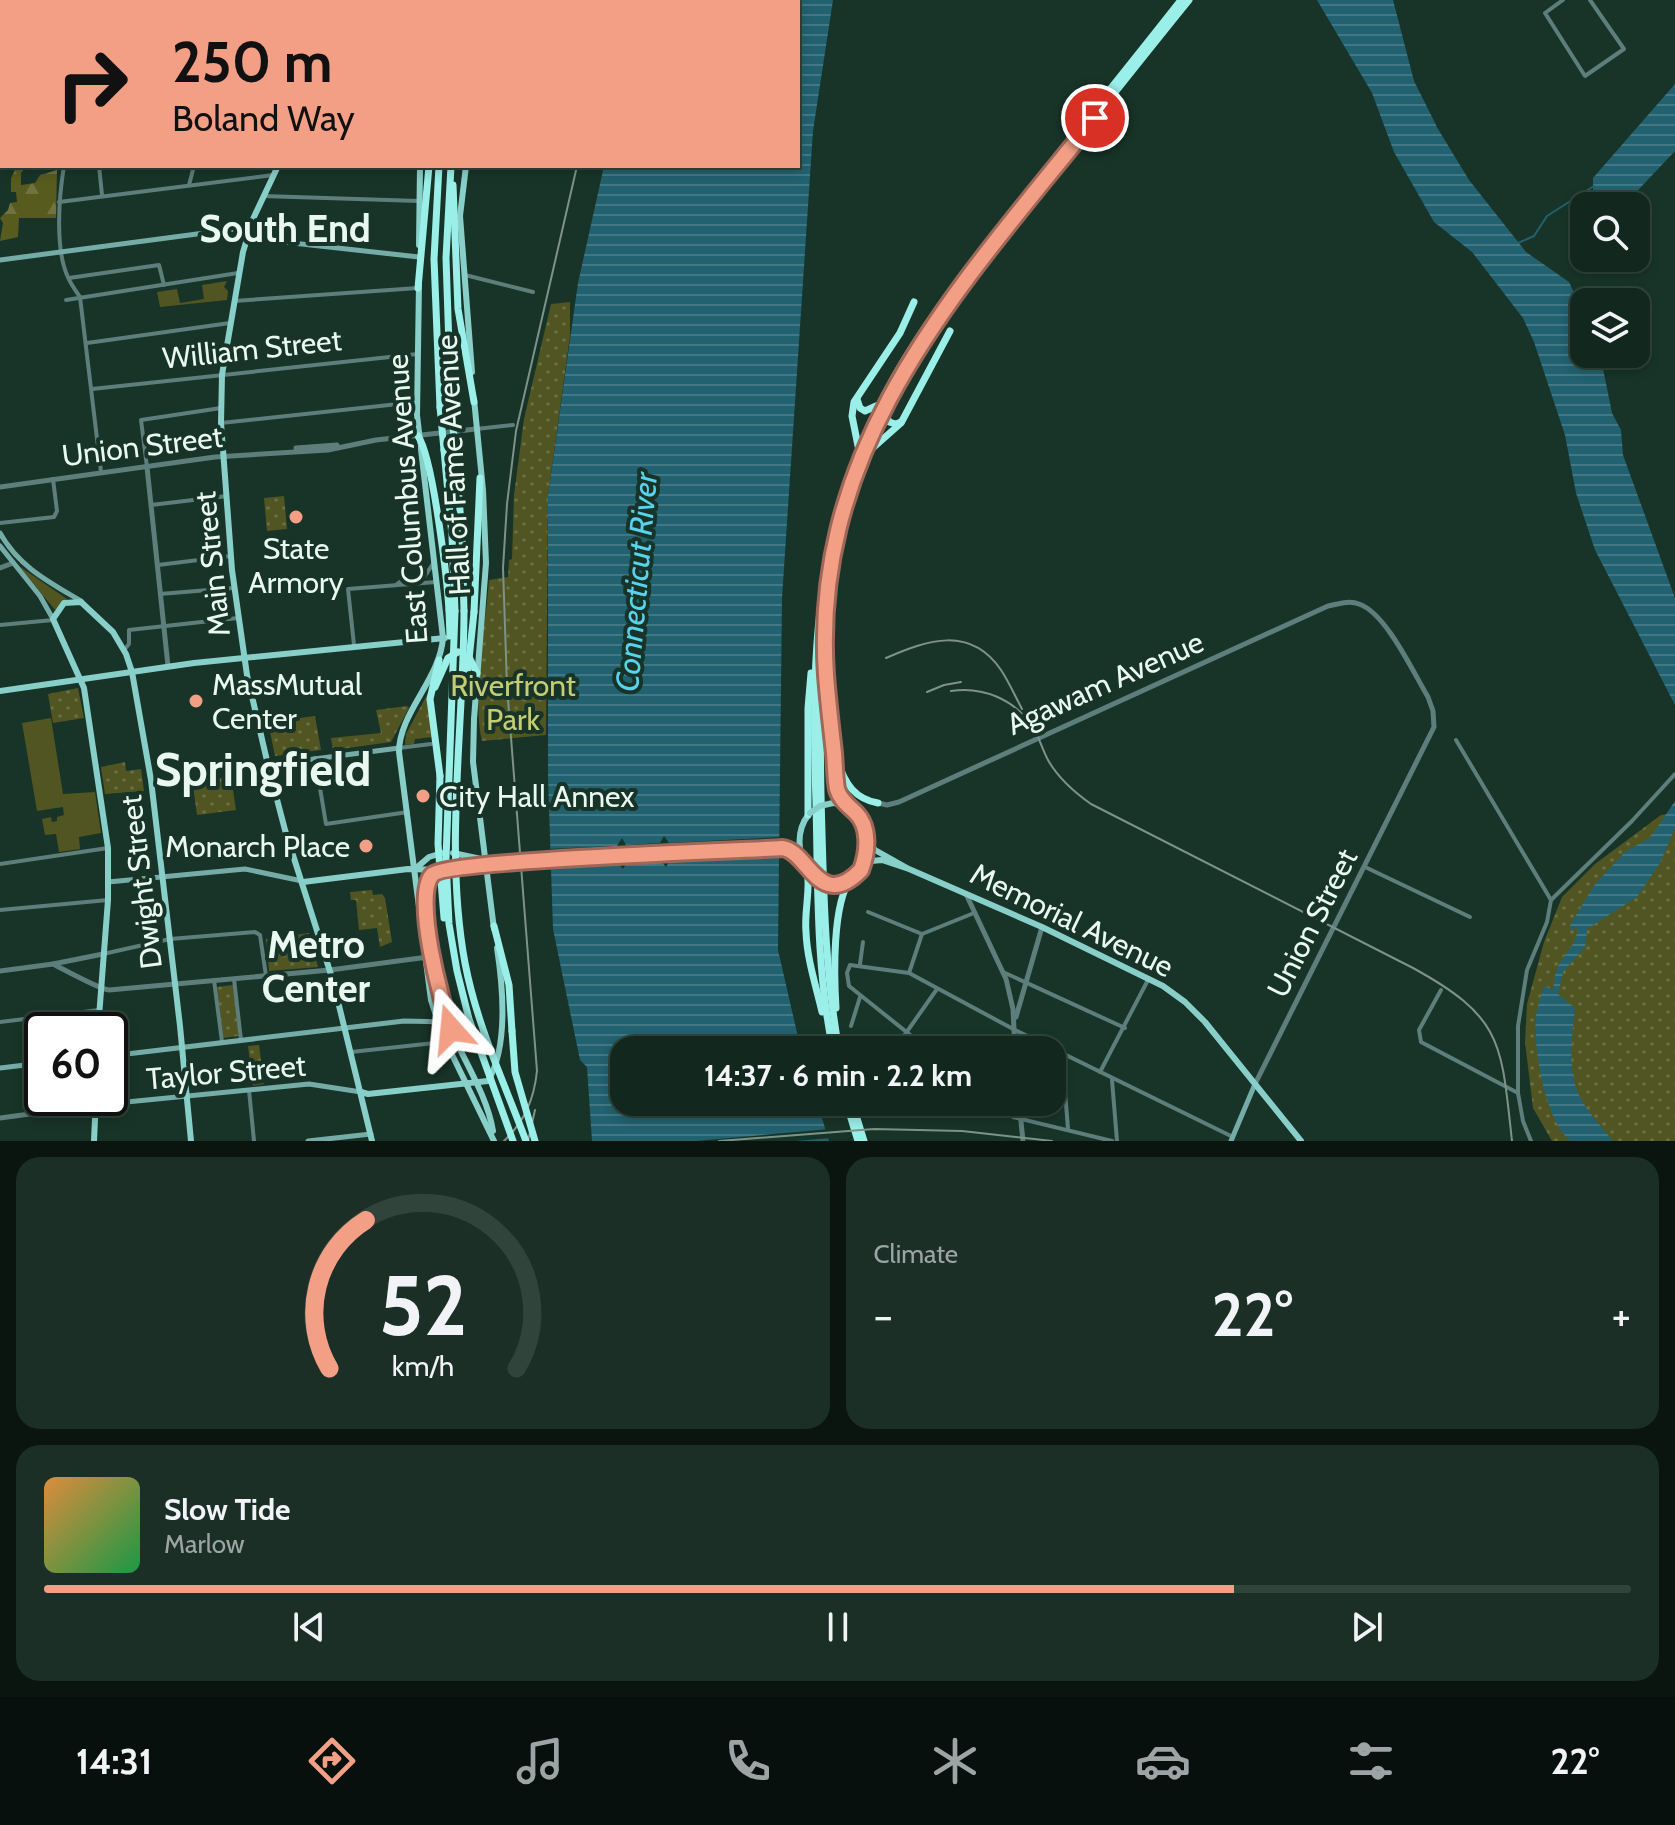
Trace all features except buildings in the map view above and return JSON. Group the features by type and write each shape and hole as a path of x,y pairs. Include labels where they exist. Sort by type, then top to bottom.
{"highway":[{"path":"834,1036 821,966 819,919 815,778 821,627 823,579 835,525 857,453 882,398 913,342 1181,0"},
{"path":"809,814 808,700 837,543 860,463 875,426 916,350 944,307 1189,0"},
{"path":"418,288 429,168"},
{"path":"439,168 434,268 440,407 452,536 453,682 446,875 454,955"},
{"path":"452,168 457,301 474,402"},
{"path":"452,168 446,258 451,406 462,535 464,611 456,864 459,924 473,1001 524,1141"},
{"path":"857,453 852,413 857,397 901,332 914,302"},
{"path":"860,463 875,444 903,421 950,331"},
{"path":"857,397 860,408 867,411 882,398"},
{"path":"884,408 889,422 896,424 903,421"},
{"path":"418,436 425,449 452,610"},
{"path":"461,717 474,612 480,478"},
{"path":"821,627 838,792 849,807"},
{"path":"430,699 452,654 466,654 477,673"},
{"path":"439,660 430,699 440,776 438,860 444,916 469,1019 513,1141"},
{"path":"834,750 848,786 860,797 878,803"},
{"path":"807,869 807,948 833,1036"},
{"path":"836,1036 836,947 844,891 851,878"},
{"path":"494,926 509,985 516,1077 535,1141"},
{"path":"853,1116 861,1141"}],"main road":[{"name":"Main Street","path":"277,168 247,238 238,273 222,375 221,423 234,588 244,659 268,765 285,832 330,970 372,1138"},
{"name":"East Columbus Avenue","path":"420,168 418,436 443,638 439,660 403,732 399,748 429,957 448,1022 490,1118 492,1140"},
{"name":"Hall of Fame Avenue","path":"466,168 460,208 486,563 477,673 474,769 500,978 499,1055 490,1080 476,1084"},
{"path":"0,260 250,227"},
{"path":"247,238 419,257"},
{"name":"Dwight Street","path":"0,533 13,554 27,568 81,602 109,628 124,650 132,672 151,780 191,1141"},
{"path":"0,546 40,596 54,620 81,680 90,720 108,848 108,900 99,1010"},
{"path":"54,620 65,603 81,602"},
{"path":"0,691 168,666 354,645 443,638 480,640"},
{"path":"268,765 399,748"},
{"path":"108,882 245,869 303,882 415,869 440,870 497,861 786,846 795,852 807,869 825,882 838,883 861,870 866,838 860,818 849,807 833,803 820,806 809,814 786,846"},
{"path":"802,825 800,840 807,869"},
{"name":"Memorial Avenue","path":"866,838 874,849 909,869"},
{"path":"415,869 429,857 446,853 485,862"},
{"name":"Memorial Avenue","path":"861,870 877,859 909,869 1149,978 1199,1015 1299,1140"},
{"name":"East Columbus Avenue","path":"440,870 429,879 425,893 431,996 446,1041 492,1140"},
{"path":"128,1054 404,1021 448,1022"},
{"path":"0,1068 24,1065"},
{"name":"Taylor Street","path":"128,1101 187,1098 310,1084 361,1092"},
{"path":"361,1092 368,1094 476,1084"},
{"name":"Union Street","path":"1232,1139 1255,1084"},
{"path":"94,1141 95,1116"},
{"path":"308,1141 372,1138"}],"street":[{"path":"1563,0 1545,13 1585,76 1624,49 1590,0"},
{"path":"64,168 59,202 63,253 69,278 80,297 101,472"},
{"path":"99,168 102,196"},
{"path":"189,185 193,168"},
{"path":"59,202 273,175"},
{"path":"263,196 419,201"},
{"path":"69,278 159,265 164,285"},
{"path":"66,300 238,273"},
{"path":"464,275 533,292"},
{"path":"234,301 418,288"},
{"path":"87,343 230,323"},
{"name":"William Street","path":"92,389 418,354"},
{"path":"221,423 417,402"},
{"path":"168,666 141,420 221,408"},
{"path":"476,429 513,425"},
{"name":"Union Street","path":"0,487 224,457 290,450 328,450 476,429"},
{"path":"0,523 54,517 57,511 53,479"},
{"path":"152,507 227,496"},
{"path":"158,565 231,556"},
{"path":"354,645 348,589 397,584 424,577 434,561"},
{"path":"0,568 13,563"},
{"path":"397,584 437,582"},
{"path":"160,594 234,588"},
{"name":"Union Street","path":"1255,1084 1434,726 1428,697 1379,618 1363,605 1351,602"},
{"name":"Agawam Avenue","path":"878,803 887,805 899,802 1328,606 1351,602"},
{"path":"124,650 129,644 129,630 238,618"},
{"path":"0,625 54,620"},
{"path":"1456,740 1551,900 1551,911 1531,957 1521,996 1517,1039 1518,1093 1523,1121 1531,1141"},
{"path":"399,748 431,744"},
{"path":"315,758 326,824 408,812"},
{"path":"1551,900 1675,774"},
{"path":"0,864 108,848"},
{"path":"1365,867 1470,917"},
{"path":"965,893 1003,972 1013,1008 1015,1036"},
{"path":"0,910 108,900"},
{"path":"868,912 922,934 974,913"},
{"path":"1015,1030 1025,981 1042,927"},
{"path":"0,971 53,964 170,939 255,932 260,935 266,976"},
{"path":"909,973 922,934"},
{"path":"860,964 863,942"},
{"path":"53,964 101,989 330,970 429,957"},
{"path":"911,1036 849,985 848,968 851,965 909,973 1027,1036"},
{"path":"1003,972 1125,1028"},
{"path":"1100,1072 1149,978"},
{"path":"234,979 241,1040"},
{"path":"214,980 222,1042"},
{"path":"905,1036 937,989"},
{"path":"1441,990 1419,1030 1421,1042 1518,1093"},
{"path":"851,1026 860,997"},
{"path":"0,1022 99,1010"},
{"path":"351,1052 446,1041"},
{"path":"1066,1055 1232,1139"},
{"path":"1012,1116 1114,1141 1112,1078"},
{"path":"249,1090 254,1141"},
{"path":"1066,1104 1068,1129"},
{"name":"Taylor Street","path":"0,1118 24,1114"},
{"path":"1021,1117 1023,1141"}],"green space":[{"path":"16,168 25,168 21,173 21,185 35,183 40,175 57,170 56,218 19,218 18,237 0,241 3,223 0,218 10,203 17,202 16,192 11,192 11,178"},
{"path":"227,281 224,287 228,291 227,300 160,307 157,292 177,289 180,303 204,299 202,285"},
{"name":"Riverfront Park","path":"570,302 570,336 548,496 546,735 482,741 478,705 489,580 508,577 524,419 551,304"},
{"path":"284,496 287,529 267,531 264,498"},
{"path":"19,566 67,599 55,610"},
{"path":"78,688 84,718 53,723 48,694"},
{"path":"428,693 433,737 415,739 414,744 405,745 406,734"},
{"path":"409,708 391,742 333,750 331,738 381,733 376,710"},
{"path":"315,716 321,750 275,756 268,722"},
{"path":"51,718 63,794 95,792 101,833 79,837 80,849 59,852 56,834 45,835 42,819 51,817 52,822 57,821 57,817 64,815 63,807 37,811 22,723"},
{"path":"125,762 126,771 141,769 144,791 105,794 101,767"},
{"path":"231,777 236,810 197,815 195,781"},
{"path":"1675,813 1675,1141 1552,1141 1533,1108 1525,1042 1527,1004 1544,942 1562,897 1595,864 1661,815"},
{"path":"372,890 373,895 382,894 385,898 392,942 380,947 377,928 359,930 356,900 351,900 350,892"},
{"path":"309,933 318,967 269,971 266,939"},
{"path":"233,985 239,1036 223,1038 217,987"},
{"path":"259,1045 264,1084 253,1086 248,1046"}],"water":[{"name":"Connecticut River","path":"800,0 833,0 813,131 782,598 778,950 798,1036 610,1036 610,1116 821,1116 829,1141 592,1141 587,1067 580,1060 553,929 548,778 548,496 578,283 604,168 800,168"},
{"path":"1317,0 1393,0 1414,81 1469,180 1526,252 1569,282 1572,288 1570,368 1603,368 1612,413 1621,430 1623,455 1675,598 1675,705 1595,550 1576,493 1565,435 1523,318 1472,252 1434,222 1394,152 1372,93"},
{"path":"1675,84 1675,151 1636,192 1593,192 1593,178"},
{"path":"1675,801 1675,828 1660,863 1637,897 1587,929 1585,947 1563,972 1558,994 1575,1008 1571,1052 1575,1085 1586,1108 1613,1141 1570,1141 1554,1117 1542,1083 1536,1030 1539,1001 1544,986 1553,990 1559,964 1577,934 1577,928 1570,930 1570,925 1595,884 1626,851 1650,838"}],"pier":[{"path":"664,836 669,843 782,837 782,854 670,860 666,867 661,861 627,862 623,869 618,863 547,866 546,849 617,846 622,838 626,845 660,843"},
{"path":"830,1129 832,1138 696,1141"}],"waterway":[{"path":"1518,243 1534,236 1547,216 1594,186"}],"railway":[{"path":"504,1141 518,1126 527,1109 537,1071 507,686 503,568 507,504 516,431 577,168"},
{"path":"886,658 917,646 947,640 976,647 1001,670 1022,709"},
{"path":"927,692 961,682"},
{"path":"951,691 986,693 1016,708 1034,730 1057,773 1091,804 1413,968 1465,1002 1481,1019 1500,1056 1512,1141"},
{"path":"528,1141 535,1110"},
{"path":"719,1141 874,1129 962,1131 1052,1141"}],"place":[{"name":"State Armory","path":"296,517"},
{"name":"MassMutual Center","path":"196,701"},
{"name":"City Hall Annex","path":"423,796"},
{"name":"Monarch Place","path":"366,846"}],"district":[{"name":"South End","path":"285,228"},
{"name":"Springfield","path":"263,770"},
{"name":"Metro Center","path":"316,966"}],"route":[{"path":"451,1029 435,975 425,900 428,881 440,870 497,863 782,848 793,851 813,876 825,882 844,881 861,870 867,847 864,826 837,790 824,628 832,566 851,490 880,415 935,320 1095,118"}]}
